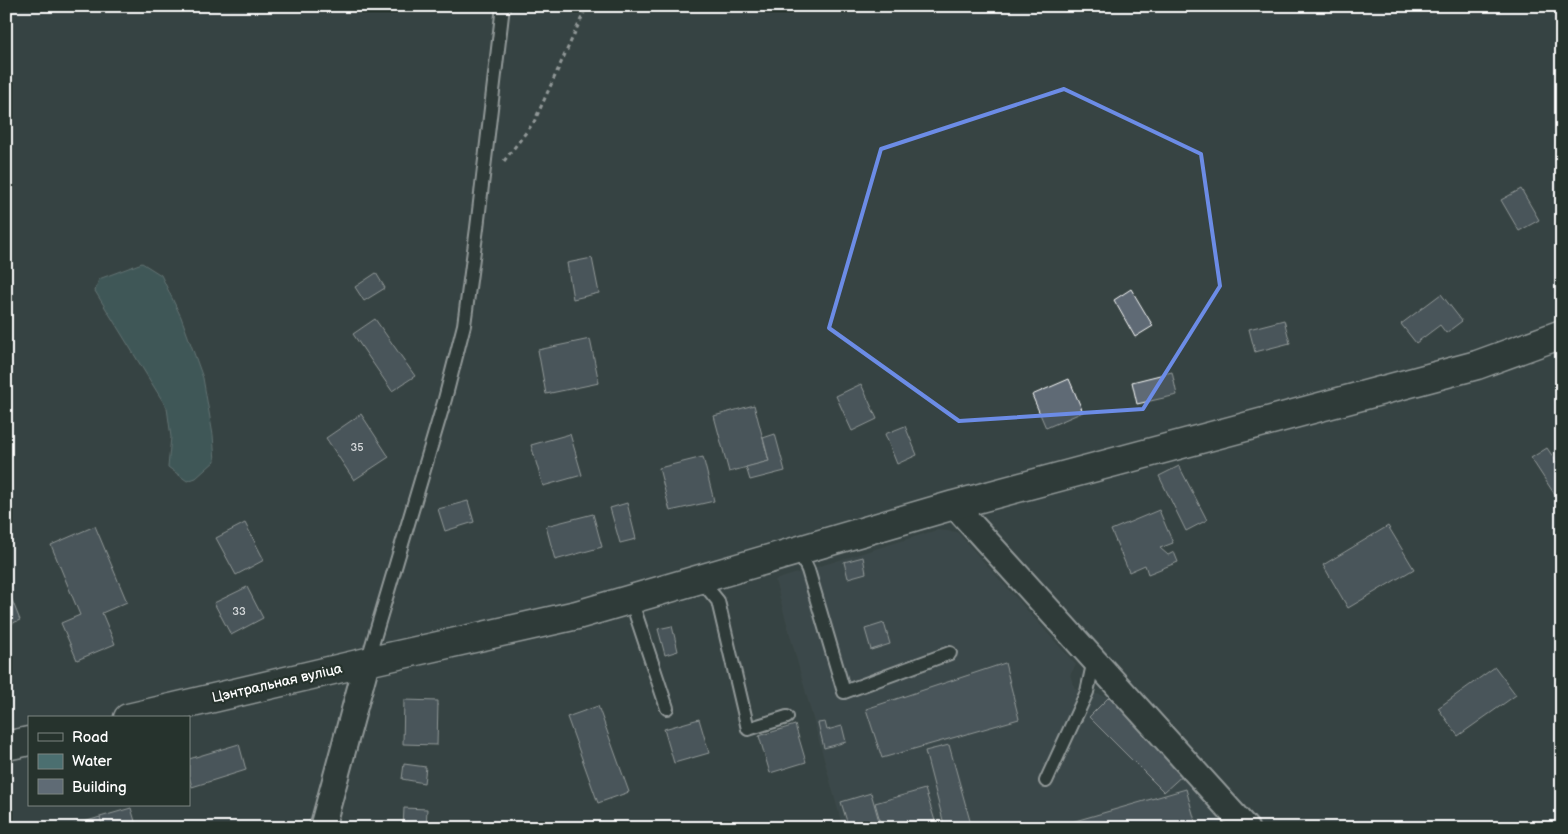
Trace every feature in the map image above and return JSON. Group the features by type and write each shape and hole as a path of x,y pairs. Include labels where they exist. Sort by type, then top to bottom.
{"street":[{"name":"Цэнтральная вуліца","path":"137,716 577,615 954,505 1477,365 1562,334"},
{"path":"954,505 1246,828"},
{"path":"322,828 367,662"},
{"path":"6,746 28,741"}],"lane":[{"path":"367,662 445,399 464,325 503,6"},
{"path":"799,550 808,570 844,692 950,653"},
{"path":"700,579 718,601 748,729 787,717"},
{"path":"631,600 667,708"},
{"path":"1046,781 1087,692 1094,660"}],"path":[{"path":"481,192 534,122 587,6"}],"highlighted area":[{"path":"1064,89 1201,154 1220,286 1143,409 959,421 829,328 881,149"}],"shaded area":[{"path":"937,530 957,532 1076,665 1070,675 1075,689 1109,697 1223,813 1229,828 843,828 775,580"}],"water":[{"path":"142,263 161,275 181,317 203,378 213,435 215,461 196,478 187,481 168,467 171,437 167,408 95,291 99,279"}],"building":[{"path":"1521,189 1539,220 1519,231 1501,200"},
{"path":"592,258 599,293 573,299 567,263"},
{"path":"376,273 385,288 364,301 355,287"},
{"path":"1131,289 1153,326 1135,337 1114,300"},
{"path":"1441,294 1462,321 1446,333 1440,325 1416,343 1401,324"},
{"path":"375,319 415,376 392,391 353,334"},
{"path":"1284,320 1290,343 1255,352 1249,329"},
{"path":"590,339 599,383 546,394 538,350"},
{"path":"1172,372 1177,395 1137,404 1132,382"},
{"path":"1069,379 1083,412 1046,428 1032,395"},
{"path":"861,384 877,419 852,431 836,396"},
{"path":"754,405 769,461 729,472 714,416"},
{"path":"361,414 389,457 354,480 326,438"},
{"path":"905,426 917,455 897,464 885,434"},
{"path":"570,434 582,475 543,486 531,445"},
{"path":"775,434 785,471 750,480 746,467 769,461 763,438"},
{"path":"1547,448 1562,470 1562,491 1555,495 1531,458"},
{"path":"703,457 714,501 670,511 659,468"},
{"path":"1179,466 1207,520 1186,531 1159,476"},
{"path":"468,501 474,522 445,531 438,509"},
{"path":"627,503 636,539 620,543 610,508"},
{"path":"1159,510 1173,543 1160,548 1168,555 1174,552 1178,562 1148,574 1145,565 1129,572 1111,530"},
{"path":"593,514 602,547 555,560 546,526"},
{"path":"245,523 264,560 236,575 216,538"},
{"path":"95,526 127,602 102,613 115,644 77,660 61,623 80,615 51,545"},
{"path":"1388,526 1414,569 1348,608 1323,565"},
{"path":"863,557 866,573 848,578 844,562"},
{"path":"6,585 20,620 6,626"},
{"path":"247,587 263,618 231,635 214,603"},
{"path":"884,623 890,644 871,650 865,629"},
{"path":"672,626 678,651 665,655 658,629"},
{"path":"1005,663 1019,719 882,758 866,709"},
{"path":"1495,667 1516,695 1458,736 1438,708"},
{"path":"1109,697 1185,773 1164,792 1089,717"},
{"path":"404,700 438,701 437,745 403,744"},
{"path":"598,706 629,792 598,803 567,717"},
{"path":"699,719 709,753 674,763 664,729"},
{"path":"825,722 827,730 842,726 846,742 824,748 818,723"},
{"path":"795,725 806,762 770,773 759,736"},
{"path":"239,744 246,770 192,787 190,759"},
{"path":"949,745 972,828 945,828 925,751"},
{"path":"404,764 426,767 424,783 402,779"},
{"path":"925,789 935,821 912,828 882,828 875,803"},
{"path":"1186,789 1197,828 1051,828"},
{"path":"871,793 881,828 849,828 841,802"},
{"path":"131,808 137,828 103,828 100,817"},
{"path":"404,808 427,809 426,828 403,828"},
{"path":"100,817 103,828 65,828"}]}
